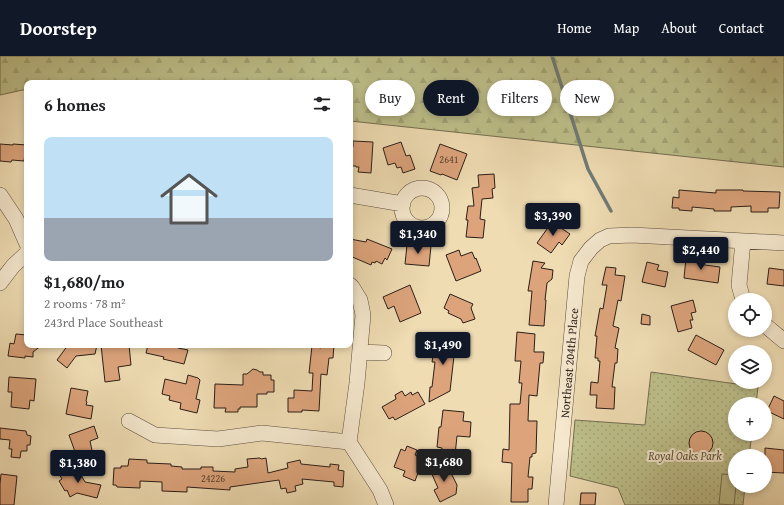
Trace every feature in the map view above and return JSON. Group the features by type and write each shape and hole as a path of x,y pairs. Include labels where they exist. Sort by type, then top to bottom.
{"street":[{"path":"0,195 16,219 24,237"},
{"path":"353,196 403,204"},
{"name":"Northeast 204th Place","path":"556,505 577,276 581,261 591,248 600,240 609,236 632,235 743,241"},
{"path":"741,293 739,285 743,241 784,242"},
{"path":"0,283 13,266 24,256"},
{"path":"353,289 360,300 363,315 357,383 349,442 380,490 386,505"},
{"path":"772,330 784,341"},
{"path":"360,352 384,353"},
{"path":"129,421 155,435 218,439 262,433 349,442"}],"green space":[{"path":"0,56 784,56 784,167 353,121 353,80 24,80 24,90 0,95"},
{"name":"Royal Oaks Park","path":"651,372 728,383 728,389 758,389 757,397 728,397 728,441 751,441 750,449 728,449 728,493 744,493 743,505 625,505 618,488 570,476 575,420 645,425"},
{"path":"722,474 728,474 728,493 735,493 734,505 719,504"}],"building":[{"path":"353,141 373,142 371,173 358,172 359,167 353,166"},
{"path":"401,142 406,156 410,155 415,169 403,173 401,167 397,168 395,163 388,165 383,148"},
{"path":"0,144 24,145 24,161 0,161"},
{"path":"440,144 467,154 457,180 430,171"},
{"path":"494,174 495,188 492,189 493,198 482,199 480,219 485,220 483,238 466,237 468,206 474,206 472,188 479,187 478,175"},
{"path":"679,190 716,193 716,190 780,192 779,208 768,208 768,212 751,212 751,206 731,207 731,211 714,211 714,209 692,207 692,211 679,210 679,208 672,208 673,197 679,198"},
{"path":"552,222 570,234 562,245 559,242 551,253 537,243"},
{"path":"367,239 392,249 387,260 385,258 382,264 376,261 375,263 372,262 371,265 353,257 353,240 366,242"},
{"path":"407,245 431,246 429,266 405,264"},
{"path":"459,250 461,256 472,252 481,271 456,281 446,255"},
{"path":"686,258 698,259 698,264 720,267 718,283 684,278"},
{"path":"533,261 545,263 541,268 553,270 552,279 547,283 544,326 529,325 532,291 528,291"},
{"path":"647,262 659,265 657,270 668,272 665,287 642,282"},
{"path":"606,267 616,268 615,275 625,276 621,301 618,300 613,326 619,328 615,348 618,349 617,363 615,363 612,387 615,387 614,409 596,408 597,395 590,395 591,382 598,383 600,361 598,361 598,358 595,358 597,336 595,336 600,308 603,309 607,285 602,285"},
{"path":"769,268 784,270 784,286 767,284"},
{"path":"410,285 421,313 400,322 394,306 388,309 383,297"},
{"path":"450,294 473,304 471,308 475,319 463,323 461,319 448,313 449,311 444,308"},
{"path":"693,300 696,312 691,313 693,320 690,320 692,328 678,332 671,306"},
{"path":"642,314 650,316 650,325 641,324"},
{"path":"517,332 535,334 534,352 544,352 543,363 540,363 537,396 529,395 528,421 537,421 536,453 532,454 532,457 530,457 528,477 533,477 532,489 528,489 528,502 511,502 512,463 502,462 503,449 509,450 510,404 520,404 522,383 519,383 521,361 515,361"},
{"path":"442,333 458,336 450,391 429,402 430,387 432,387 435,362 432,362 434,350 437,351 440,334 442,335"},
{"path":"16,334 24,335 24,348 38,348 33,352 33,357 25,356 25,358 8,356 10,343 14,344"},
{"path":"696,335 724,350 716,365 688,350"},
{"path":"66,348 96,348 95,354 76,356 67,368 57,360"},
{"path":"101,348 129,348 131,365 118,367 120,380 105,382"},
{"path":"147,348 178,348 188,350 184,364 146,353"},
{"path":"312,348 334,348 333,358 329,358 327,375 321,374 319,411 302,410 302,412 288,412 288,398 294,398 294,390 312,391 313,373 309,373"},
{"path":"253,369 263,372 263,375 271,375 271,380 274,380 274,392 257,394 257,407 240,407 238,412 225,412 226,408 214,408 215,384 243,385 243,374 247,374"},
{"path":"188,375 200,380 196,399 200,400 197,413 180,409 181,403 169,400 170,396 162,394 165,379 186,384"},
{"path":"9,377 36,379 34,401 30,400 29,409 11,407 12,392 8,392"},
{"path":"71,388 88,391 86,405 93,406 91,419 66,414"},
{"path":"402,391 405,396 411,392 412,395 418,392 425,404 395,420 393,417 389,419 382,407 396,399 395,395"},
{"path":"774,396 784,401 784,419 772,413 772,400"},
{"path":"443,410 464,412 463,421 471,422 470,437 457,436 455,455 441,453 442,448 437,447 439,427 441,427"},
{"path":"94,426 98,438 90,441 93,455 78,460 69,435"},
{"path":"0,428 26,431 27,435 31,436 30,445 27,445 27,451 21,451 20,458 11,457 12,449 9,449 10,440 0,439"},
{"path":"701,431 710,434 713,443 710,452 701,455 692,452 689,443 692,434"},
{"path":"407,446 417,450 415,455 421,458 419,464 421,465 415,481 403,476 405,471 394,467 401,449 405,451"},
{"path":"765,448 784,450 784,473 772,472 772,449"},
{"path":"266,458 268,473 288,468 287,463 300,460 301,464 330,467 330,464 339,465 338,470 344,471 343,487 334,486 334,482 302,479 303,484 295,486 296,491 287,493 286,488 281,489 279,480 230,487 230,490 187,487 187,492 162,491 162,482 140,481 140,488 117,487 116,485 113,485 114,468 128,466 129,459 147,460 147,463 171,464 171,466 182,467 182,469 201,469 201,467 213,467 213,471 235,472 235,469 248,467 247,459"},
{"path":"75,465 85,482 101,485 97,498 77,493 70,497 67,490 65,491 59,481 62,479 59,474"},
{"path":"447,465 457,485 456,494 440,502 434,490 438,488 431,472"},
{"path":"1,474 17,476 14,505 0,505"},
{"path":"581,493 596,493 595,505 580,505"}],"waterway":[{"path":"552,56 588,169 611,211"}]}
